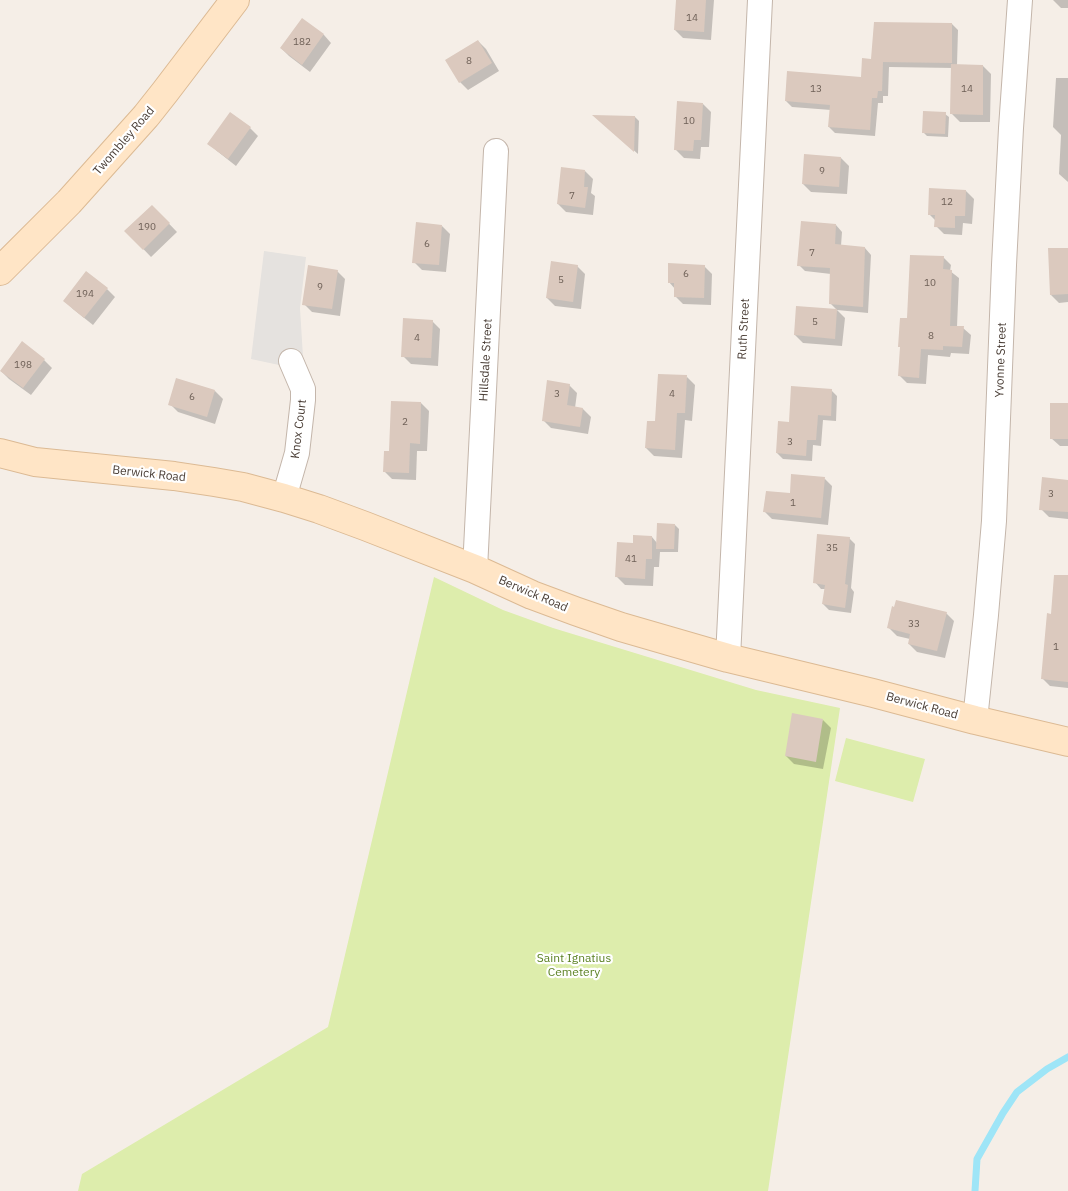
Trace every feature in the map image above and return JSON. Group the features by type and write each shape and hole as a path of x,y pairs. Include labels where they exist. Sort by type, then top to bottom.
{"street":[{"name":"Twombley Road","path":"0,271 69,202 139,124 166,92 235,0"},
{"name":"Ruth Street","path":"728,658 760,0"},
{"name":"Yvonne Street","path":"975,720 994,521 1004,265 1020,0"},
{"name":"Hillsdale Street","path":"475,569 496,151"},
{"name":"Knox Court","path":"284,498 297,453 303,400 303,389 291,361"},
{"name":"Berwick Road","path":"0,453 13,458 35,462 174,476 214,482 284,498 365,526 475,569 532,595 621,627 728,658 1068,742"}],"green space":[{"name":"Saint Ignatius Cemetery","path":"434,577 503,610 553,628 756,690 840,708 768,1191 78,1191 82,1174 328,1027"},
{"path":"846,738 925,759 913,802 835,781"}],"shaded area":[{"path":"264,251 306,257 300,308 303,357 279,365 251,359"}],"building":[{"path":"676,0 706,0 704,32 674,30"},
{"path":"302,18 324,34 302,65 280,48"},
{"path":"874,22 952,23 952,63 883,62 882,91 878,91 877,98 872,98 870,130 828,127 830,105 785,101 787,71 861,77 862,58 871,59"},
{"path":"478,40 492,63 459,83 445,60"},
{"path":"951,64 983,65 983,115 950,114"},
{"path":"677,101 703,103 701,140 694,140 693,151 674,150"},
{"path":"923,111 946,112 945,134 922,133"},
{"path":"230,112 251,127 228,159 207,144"},
{"path":"592,115 635,116 634,152"},
{"path":"804,154 841,157 839,187 802,184"},
{"path":"561,167 585,170 584,187 588,187 585,208 557,204"},
{"path":"929,188 966,190 965,216 955,216 955,228 934,227 935,215 928,215"},
{"path":"152,205 170,223 143,250 124,231"},
{"path":"801,221 836,224 835,244 865,247 863,307 829,304 830,268 797,266"},
{"path":"416,222 442,225 439,265 412,263"},
{"path":"1048,248 1068,248 1068,294 1050,295"},
{"path":"910,255 944,256 943,269 952,270 950,326 964,326 962,347 943,346 943,350 921,349 919,378 898,376 900,318 907,318"},
{"path":"551,261 578,265 573,302 546,298"},
{"path":"668,263 705,265 704,298 674,297 674,283 668,283"},
{"path":"308,265 338,270 332,309 302,305"},
{"path":"86,271 108,288 84,318 63,301"},
{"path":"796,306 837,309 835,339 794,335"},
{"path":"403,318 433,320 431,358 401,357"},
{"path":"22,341 45,359 23,388 0,371"},
{"path":"658,374 687,375 685,413 677,413 675,450 645,448 647,421 655,421"},
{"path":"176,378 215,390 207,417 168,405"},
{"path":"547,380 570,384 567,405 583,408 580,427 542,421"},
{"path":"791,386 832,389 831,416 818,415 816,440 807,440 806,456 776,453 778,421 789,422"},
{"path":"391,401 421,402 420,444 410,443 409,473 383,472 384,451 389,451"},
{"path":"1050,403 1068,403 1068,439 1050,439"},
{"path":"791,474 825,477 821,518 763,512 766,491 790,493"},
{"path":"1042,477 1068,480 1068,512 1039,510"},
{"path":"657,523 675,524 674,549 656,549"},
{"path":"817,534 850,537 845,584 848,585 845,608 822,604 825,585 813,583"},
{"path":"633,535 652,536 652,559 646,559 645,579 615,577 617,542 633,543"},
{"path":"1054,575 1068,575 1068,682 1041,679 1047,613 1051,614"},
{"path":"896,600 947,612 937,651 908,644 910,634 887,628 892,606 894,607"},
{"path":"792,713 823,719 816,762 785,756"}],"waterway":[{"path":"975,1191 977,1159 1017,1092 1047,1069 1068,1057"}]}
